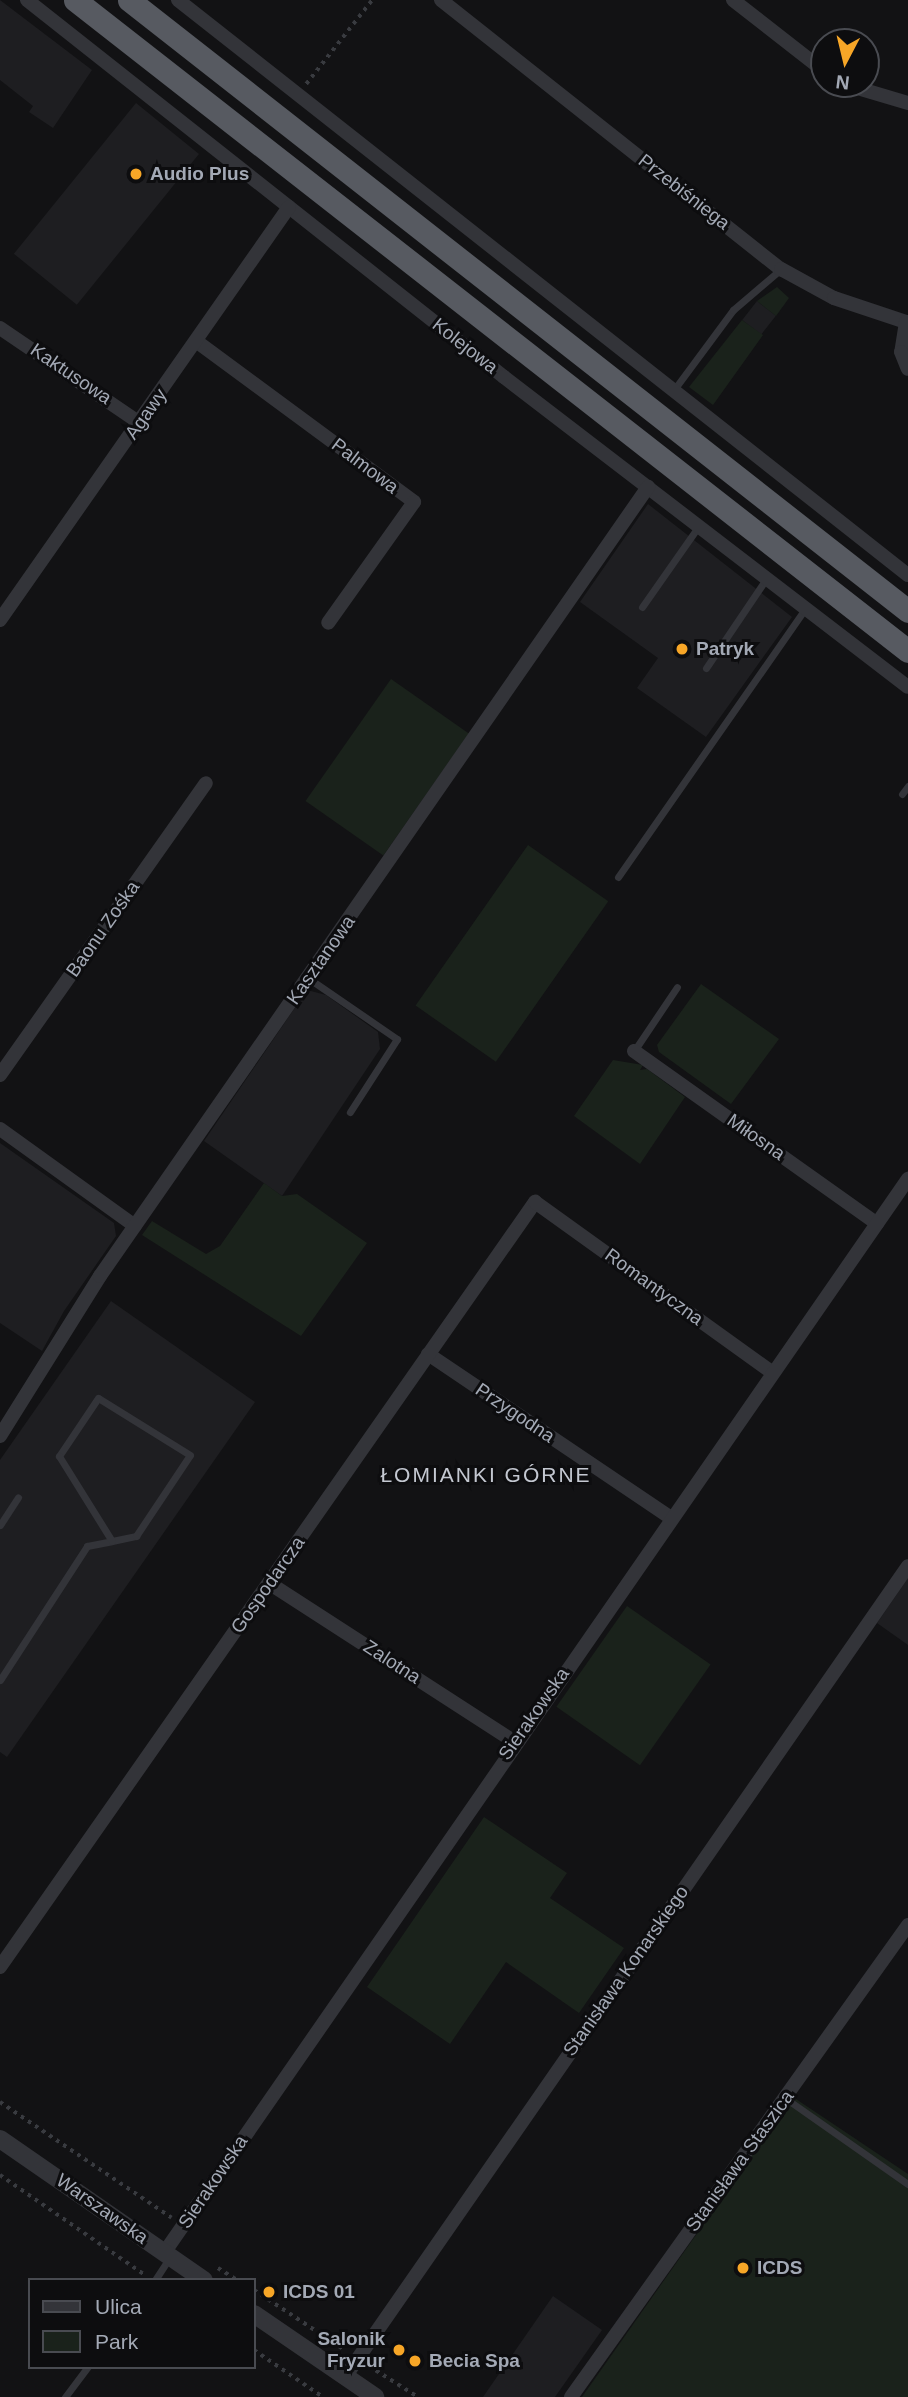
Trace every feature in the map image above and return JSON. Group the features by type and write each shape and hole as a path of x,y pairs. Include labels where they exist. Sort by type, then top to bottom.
{"highway":[{"name":"Kolejowa","path":"75,0 908,651"},
{"path":"129,0 908,611"}],"street":[{"name":"Kolejowa","path":"27,0 698,526 908,687"},
{"path":"178,0 908,575"},
{"name":"Przebiśniega","path":"441,0 781,269 834,298 907,322 901,352 908,369"},
{"path":"733,0 810,60"},
{"path":"880,95 908,103"},
{"name":"Agawy","path":"0,620 289,207"},
{"name":"Kaktusowa","path":"0,328 140,423"},
{"name":"Palmowa","path":"196,341 414,502 328,623"},
{"name":"Kasztanowa","path":"0,1436 135,1226 648,487"},
{"name":"Baonu Zośka","path":"0,1075 206,783"},
{"name":"Miłosna","path":"634,1051 877,1224"},
{"path":"0,1129 135,1226"},
{"name":"Sierakowska","path":"167,2255 515,1742 908,1179"},
{"name":"Gospodarcza","path":"0,1967 535,1202"},
{"name":"Romantyczna","path":"535,1202 773,1373"},
{"name":"Przygodna","path":"428,1354 671,1518"},
{"name":"Stanisława Konarskiego","path":"345,2377 908,1566"},
{"name":"Zalotna","path":"269,1583 515,1742"},
{"name":"Stanisława Staszica","path":"571,2397 908,1925"},
{"name":"Warszawska","path":"0,2139 201,2278"},
{"path":"256,2315 375,2397"}],"lane":[{"path":"673,392 733,310 781,269"},
{"path":"642,607 698,526"},
{"path":"706,668 766,579"},
{"path":"618,877 805,609"},
{"path":"902,794 908,786"},
{"path":"308,978 397,1039 350,1112"},
{"path":"634,1051 677,987"},
{"path":"0,1679 87,1546 112,1541 136,1536 190,1455 98,1398 60,1456 112,1541"},
{"path":"0,1525 18,1497"},
{"path":"785,2098 908,2184"},
{"path":"155,2278 167,2255"},
{"path":"65,2397 86,2369"}],"path":[{"path":"297,95 372,0"},
{"path":"0,2102 168,2216"},
{"path":"0,2175 151,2278"},
{"path":"256,2291 348,2352"},
{"path":"256,2351 323,2397"},
{"path":"365,2364 418,2397"},
{"path":"294,2378 301,2367"}],"shaded area":[{"path":"0,0 92,70 53,128 29,112 33,106 0,80"},
{"path":"136,103 199,154 77,305 14,254"},
{"path":"757,301 776,316 761,335 742,320"},
{"path":"648,504 792,617 706,737 637,688 658,658 580,602"},
{"path":"307,990 326,995 378,1032 380,1049 282,1196 204,1141"},
{"path":"0,1143 114,1223 116,1236 64,1311 42,1351 0,1323"},
{"path":"111,1301 255,1402 7,1757 0,1752 0,1460"},
{"path":"908,1578 908,1645 877,1623"},
{"path":"553,2296 602,2330 555,2397 483,2397"}],"green space":[{"path":"777,287 789,298 776,316 757,301"},
{"path":"742,320 763,335 713,405 689,387"},
{"path":"391,679 469,733 383,856 306,801"},
{"path":"528,845 608,901 496,1062 416,1006"},
{"path":"701,984 779,1039 731,1104 659,1052 657,1045"},
{"path":"613,1060 643,1065 640,1070 647,1069 685,1097 640,1164 574,1116"},
{"path":"264,1183 282,1196 297,1194 367,1243 301,1336 142,1235 152,1221 206,1254 220,1246"},
{"path":"627,1606 711,1665 640,1765 556,1707"},
{"path":"484,1817 567,1873 550,1898 624,1948 579,2013 506,1962 450,2044 367,1987"},
{"path":"793,2097 908,2174 908,2397 582,2397"}],"place":[{"name":"Audio Plus","path":"136,174"},
{"name":"Patryk","path":"682,649"},
{"name":"ICDS","path":"743,2268"},
{"name":"ICDS 01","path":"269,2292"},
{"name":"Salonik Fryzur","path":"399,2350"},
{"name":"Becia Spa","path":"415,2361"}],"district":[{"name":"ŁOMIANKI GÓRNE","path":"486,1475"}]}
